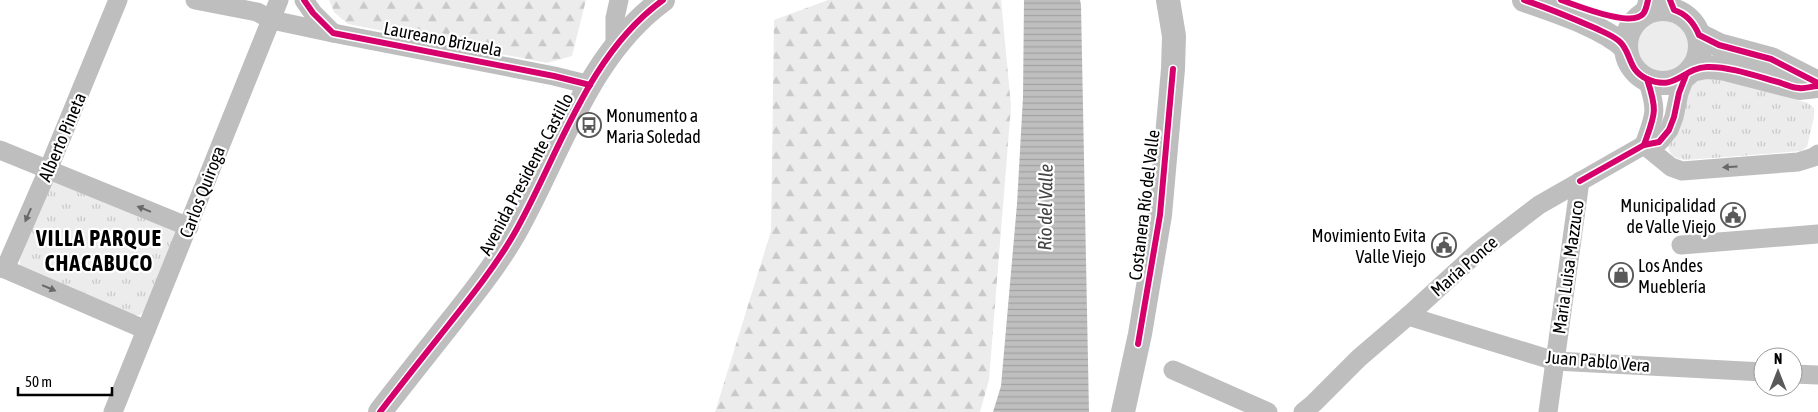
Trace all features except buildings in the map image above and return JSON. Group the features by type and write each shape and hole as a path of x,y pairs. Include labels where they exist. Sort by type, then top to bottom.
{"main road":[{"name":"Avenida Presidente Castillo","path":"380,412 498,260 538,190 590,85 614,48 634,25 663,0"},
{"name":"Costanera Río del Valle","path":"1123,412 1138,344 1160,215 1174,69 1174,36 1168,0"},
{"path":"1524,0 1603,32 1617,39 1626,48"},
{"path":"1561,0 1607,16 1621,18 1644,10 1672,5 1687,17 1699,35 1699,57 1689,72"},
{"path":"1644,10 1631,26 1626,48 1629,62 1636,71 1647,79 1666,83 1676,80 1689,72 1706,67 1721,68 1799,88 1818,84"},
{"path":"1699,35 1719,45 1772,58 1818,84"},
{"name":"Costanera Río del Valle","path":"1136,412 1138,344"}],"street":[{"name":"Alberto Pineta","path":"2,268 48,170 118,0"},
{"name":"Laureano Brizuela","path":"195,0 257,12 272,20 554,76 590,85"},
{"name":"Carlos Quiroga","path":"113,412 280,0"},
{"path":"304,0 313,13 333,33"},
{"path":"614,48 615,18 619,0"},
{"name":"María Ponce","path":"1303,412 1359,358 1479,251 1539,205 1644,145 1659,142 1669,130 1679,93 1689,72"},
{"path":"1647,79 1654,100 1655,117 1644,145 1671,167 1682,171 1798,162 1818,154"},
{"path":"0,150 189,227"},
{"name":"Maria Luisa Mazzuco","path":"1548,412 1580,182"},
{"path":"1681,245 1818,234"},
{"path":"2,268 146,330"},
{"name":"Juan Pablo Vera","path":"1408,316 1555,361 1753,371"},
{"path":"1173,370 1268,412"},
{"path":"1803,374 1818,375"}],"green space":[{"path":"329,0 586,0 572,56 547,63 348,24 334,12"},
{"path":"828,0 1001,0 1011,106 989,380 980,412 715,412 771,231 774,20"},
{"path":"1658,19 1668,19 1678,23 1686,31 1690,46 1686,61 1678,69 1668,73 1658,73 1648,69 1640,61 1636,51 1636,41 1640,31 1648,23"},
{"path":"1708,71 1808,103 1814,108 1814,117 1807,147 1801,151 1686,160 1673,156 1668,145 1689,82"},
{"path":"54,181 176,231 175,239 145,310 140,315 130,315 20,267 20,259 48,188"}],"water":[{"name":"Río del Valle","path":"1024,0 1080,0 1081,5 1089,412 993,412 1001,386 1017,204 1023,97"}],"cycle path":[{"path":"304,0 313,13 333,33 554,76 590,85"},
{"path":"380,412 476,290 507,246 594,77 614,49 637,23 663,0"},
{"path":"1524,0 1569,17 1613,37 1623,45 1636,71 1647,79 1657,82 1665,83 1672,81 1698,68 1716,67 1744,72 1794,88 1818,86"},
{"path":"1561,0 1603,14 1627,18 1637,18 1643,14 1648,0"},
{"path":"1670,0 1674,10 1690,19 1699,35 1719,45 1771,59 1818,83"},
{"path":"1138,344 1160,215 1173,69"},
{"path":"1580,181 1644,145 1659,142 1669,130 1686,75"},
{"path":"1644,145 1654,113 1653,99 1647,79"}],"place":[{"name":"Monumento a Maria Soledad","path":"589,125"},
{"name":"Municipalidad de Valle Viejo","path":"1733,215"},
{"name":"Movimiento Evita Valle Viejo","path":"1444,245"},
{"name":"Los Andes Mueblería","path":"1621,275"}],"district":[{"name":"VILLA PARQUE CHACABUCO","path":"99,250"}]}
